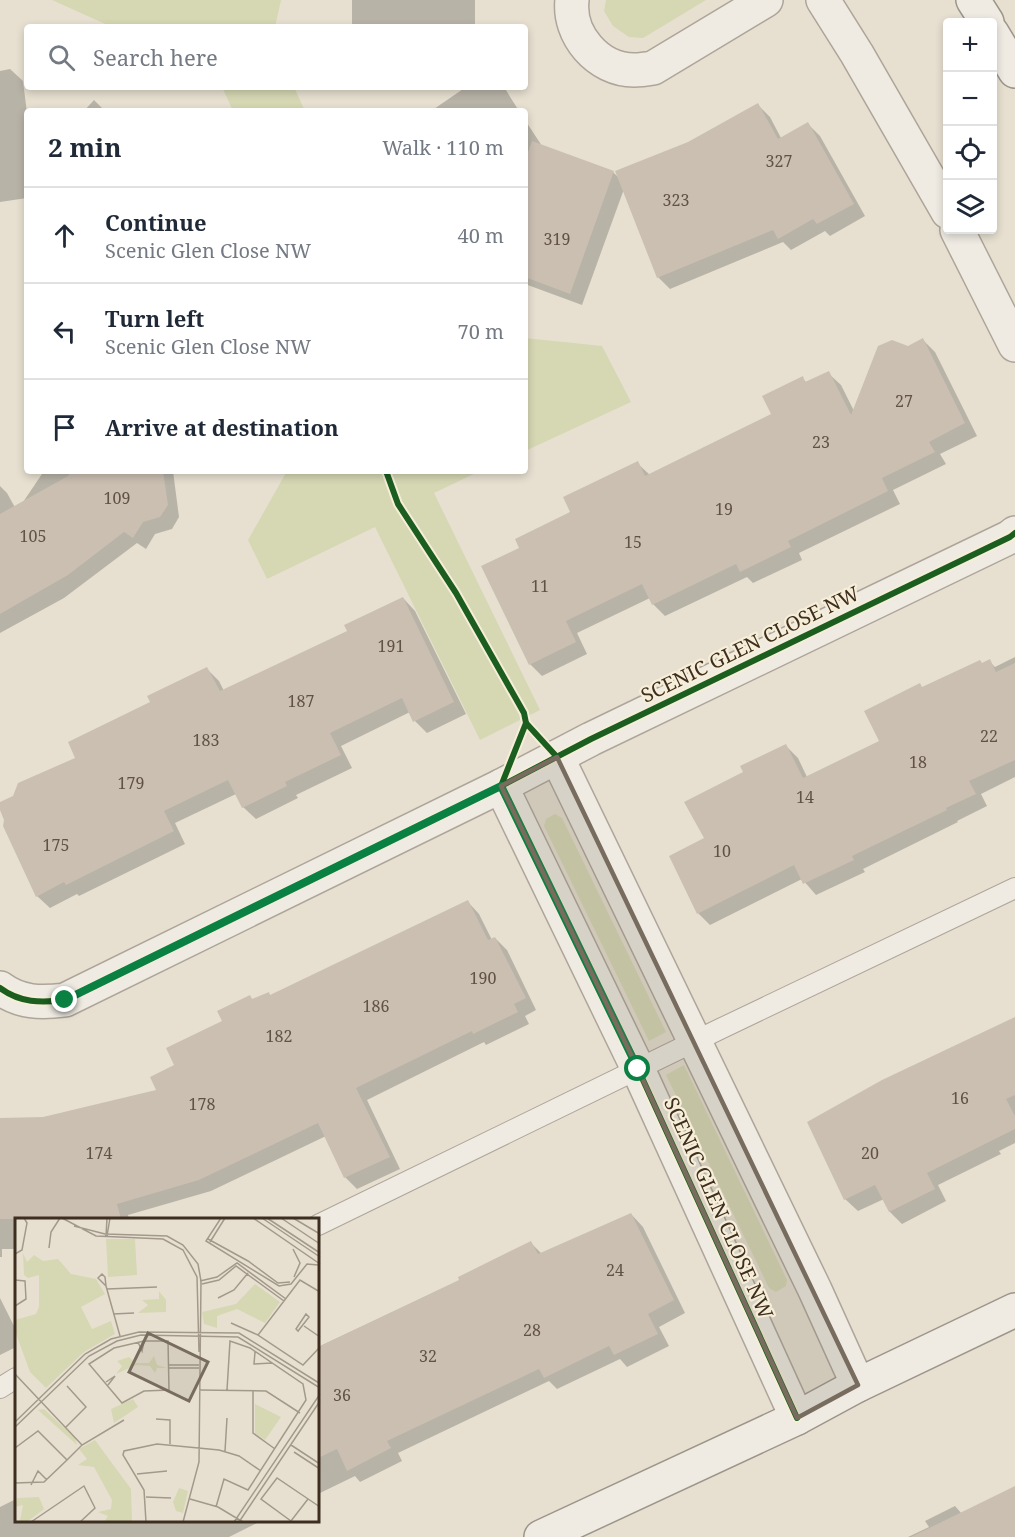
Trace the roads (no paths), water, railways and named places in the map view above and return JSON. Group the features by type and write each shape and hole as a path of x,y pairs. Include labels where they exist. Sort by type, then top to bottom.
{"street":[{"path":"572,0 574,24 583,43 596,57 614,67 633,70 653,68 766,0"},
{"path":"823,0 857,54 943,203"},
{"path":"973,0 984,18"},
{"path":"997,40 1015,71"},
{"path":"959,234 1015,345"},
{"name":"SCENIC GLEN CLOSE NW","path":"0,988 21,1000 43,1003 65,1000 501,786 591,739 1015,533"},
{"path":"556,757 858,1385"},
{"name":"SCENIC GLEN CLOSE NW","path":"501,786 638,1069 797,1418"},
{"path":"541,1537 797,1418 858,1385 1015,1310"}],"lane":[{"path":"320,1224 694,1041 1015,888"},
{"path":"0,1388 15,1379"}]}
